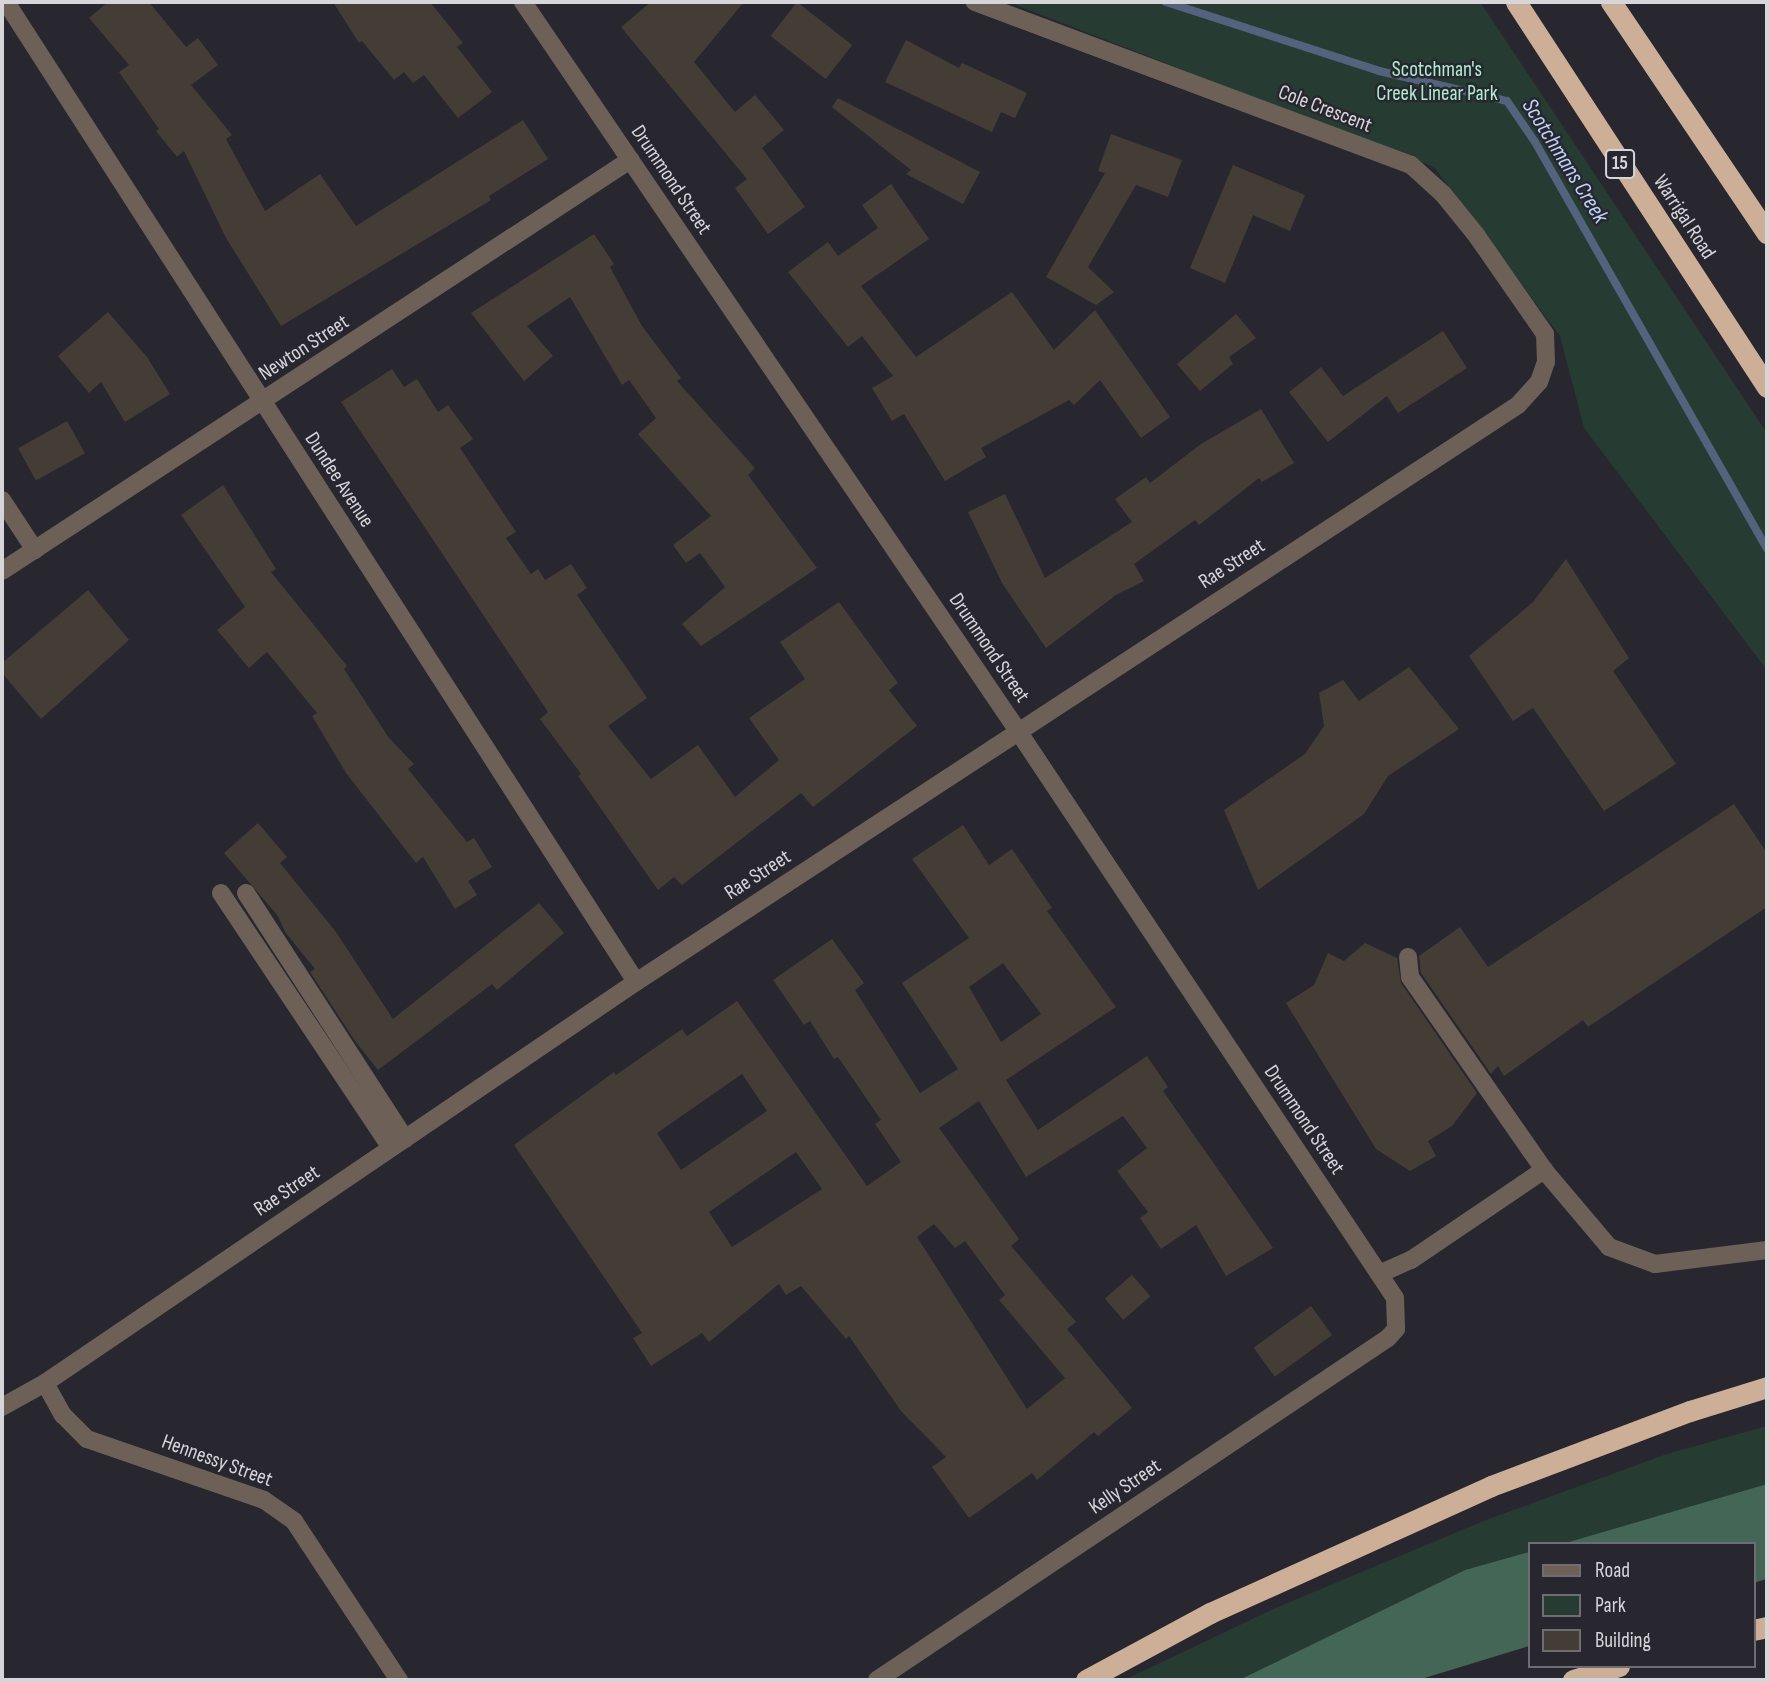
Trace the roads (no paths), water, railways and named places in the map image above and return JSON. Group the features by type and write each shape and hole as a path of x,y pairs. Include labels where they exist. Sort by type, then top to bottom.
{"highway":[{"name":"Warrigal Road","path":"1516,2 1767,387"},
{"path":"1611,2 1767,233"},
{"path":"1086,1680 1210,1613 1491,1486 1690,1411 1767,1387"},
{"path":"1573,1680 1612,1668"}],"street":[{"name":"Dundee Avenue","path":"6,2 636,982"},
{"name":"Drummond Street","path":"523,2 1018,731 1395,1298 1396,1329"},
{"name":"Cole Crescent","path":"974,2 1411,165 1443,194 1477,236 1545,334 1546,362 1539,382"},
{"name":"Newton Street","path":"2,571 630,160"},
{"name":"Rae Street","path":"2,1407 45,1383 636,982 1518,405 1539,382"},
{"path":"2,500 35,550"},
{"path":"221,893 398,1144"},
{"path":"246,893 398,1144"},
{"path":"1408,957 1410,977 1544,1170 1609,1247 1655,1264 1767,1250"},
{"path":"1379,1274 1411,1260 1544,1170"},
{"name":"Kelly Street","path":"877,1680 1396,1329"},
{"name":"Hennessy Street","path":"45,1383 63,1415 88,1439 264,1500 294,1521 399,1680"}],"waterway":[{"name":"Scotchmans Creek","path":"1166,2 1379,71 1507,101 1535,142 1767,548"}],"park label":[{"name":"Scotchman's Creek Linear Park","path":"1437,82"}]}
